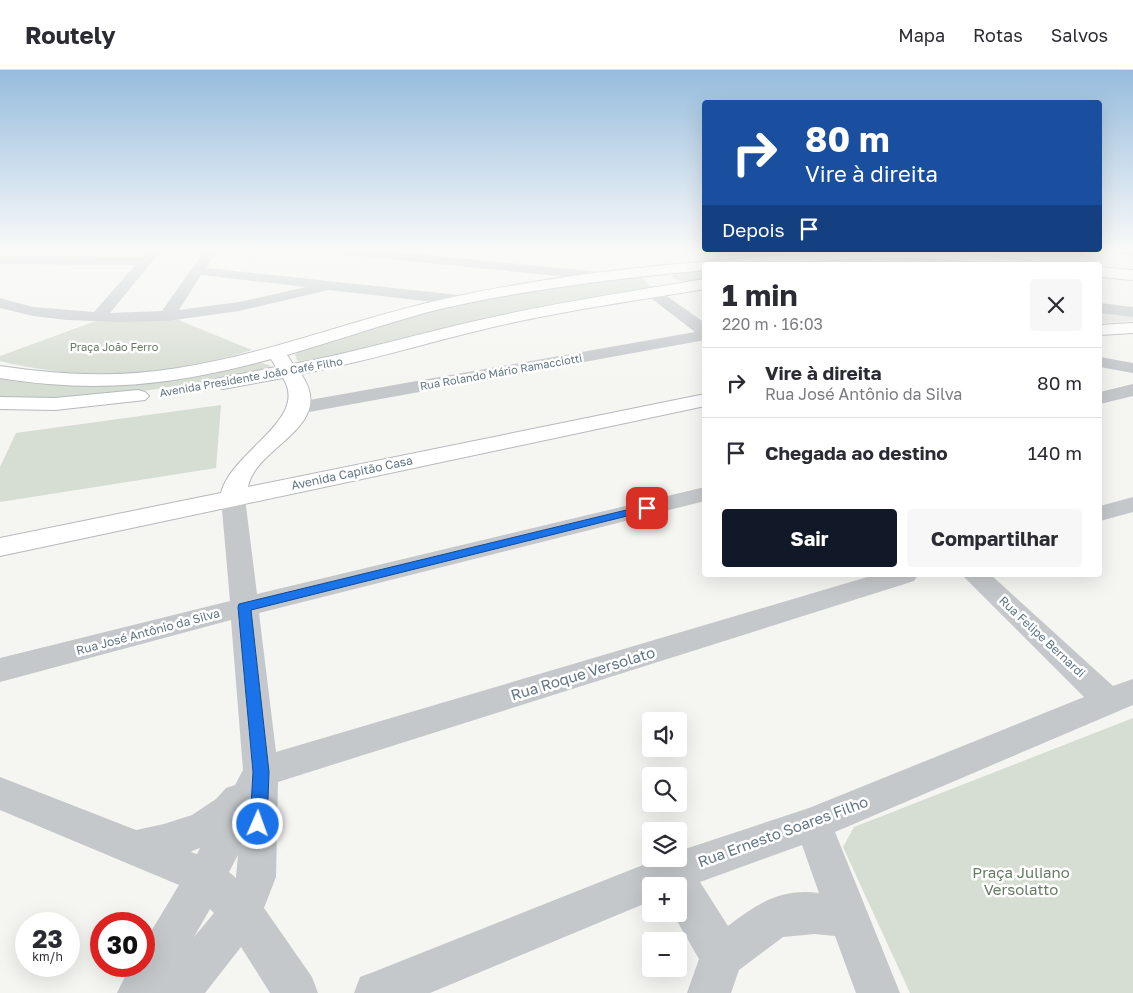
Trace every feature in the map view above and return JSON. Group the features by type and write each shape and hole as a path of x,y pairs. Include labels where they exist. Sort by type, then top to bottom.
{"main road":[{"name":"Avenida Presidente João Café Filho","path":"0,372 81,381 136,379 201,371 278,350 419,302 459,300 494,294"},
{"name":"Avenida Presidente João Café Filho","path":"0,402 54,404 115,399 286,372 342,361 488,323 641,294"},
{"path":"1102,330 1133,328"},
{"path":"278,350 286,372 295,380 299,400"},
{"path":"234,498 233,486 244,469 270,444 299,400 319,375 342,361"},
{"name":"Avenida Capitão Casa","path":"0,547 702,401"}],"street":[{"path":"98,317 118,294"},
{"path":"166,316 182,294"},
{"path":"0,303 45,313 98,317 166,316 244,306 293,294"},
{"path":"373,294 419,302"},
{"path":"655,294 702,329"},
{"path":"1102,308 1133,312"},
{"name":"Rua Rolando Mário Ramacciotti","path":"299,400 702,336"},
{"path":"1102,362 1133,368"},
{"path":"1102,398 1133,390"},
{"name":"Rua José Antônio da Silva","path":"0,670 244,607 702,495"},
{"path":"177,993 242,912 256,877 261,772 234,498"},
{"path":"1102,513 1133,504"},
{"name":"Rua Roque Versolato","path":"261,772 897,577"},
{"name":"Rua Felipe Bernardi","path":"977,577 1121,695"},
{"name":"Rua Ernesto Soares Filho","path":"687,877 1121,695"},
{"path":"136,848 166,843 212,824 235,804 261,772"},
{"path":"139,993 206,876 261,772"},
{"path":"0,793 206,876 242,912 296,993"},
{"path":"813,824 878,993"},
{"name":"Rua Ernesto Soares Filho","path":"376,993 642,895"},
{"path":"687,908 715,975 775,917 815,913 848,918"}],"shaded area":[{"path":"1102,312 1133,316 1133,321 1102,323"}],"green space":[{"path":"630,294 299,364 295,355 298,348 440,308 509,295"},
{"name":"Praça João Ferro","path":"176,319 252,350 189,366 126,373 63,372 0,361 0,356 96,321"},
{"path":"262,363 271,366 268,370 242,377 79,400 0,399 0,378 72,385 127,385 160,381 233,366"},
{"path":"221,405 216,468 0,502 0,467 16,433"},
{"name":"Praça Juliano Versolatto","path":"1133,718 1133,993 910,993 843,847 854,827"}],"route":[{"path":"258,824 261,772 244,607 647,508"}]}
